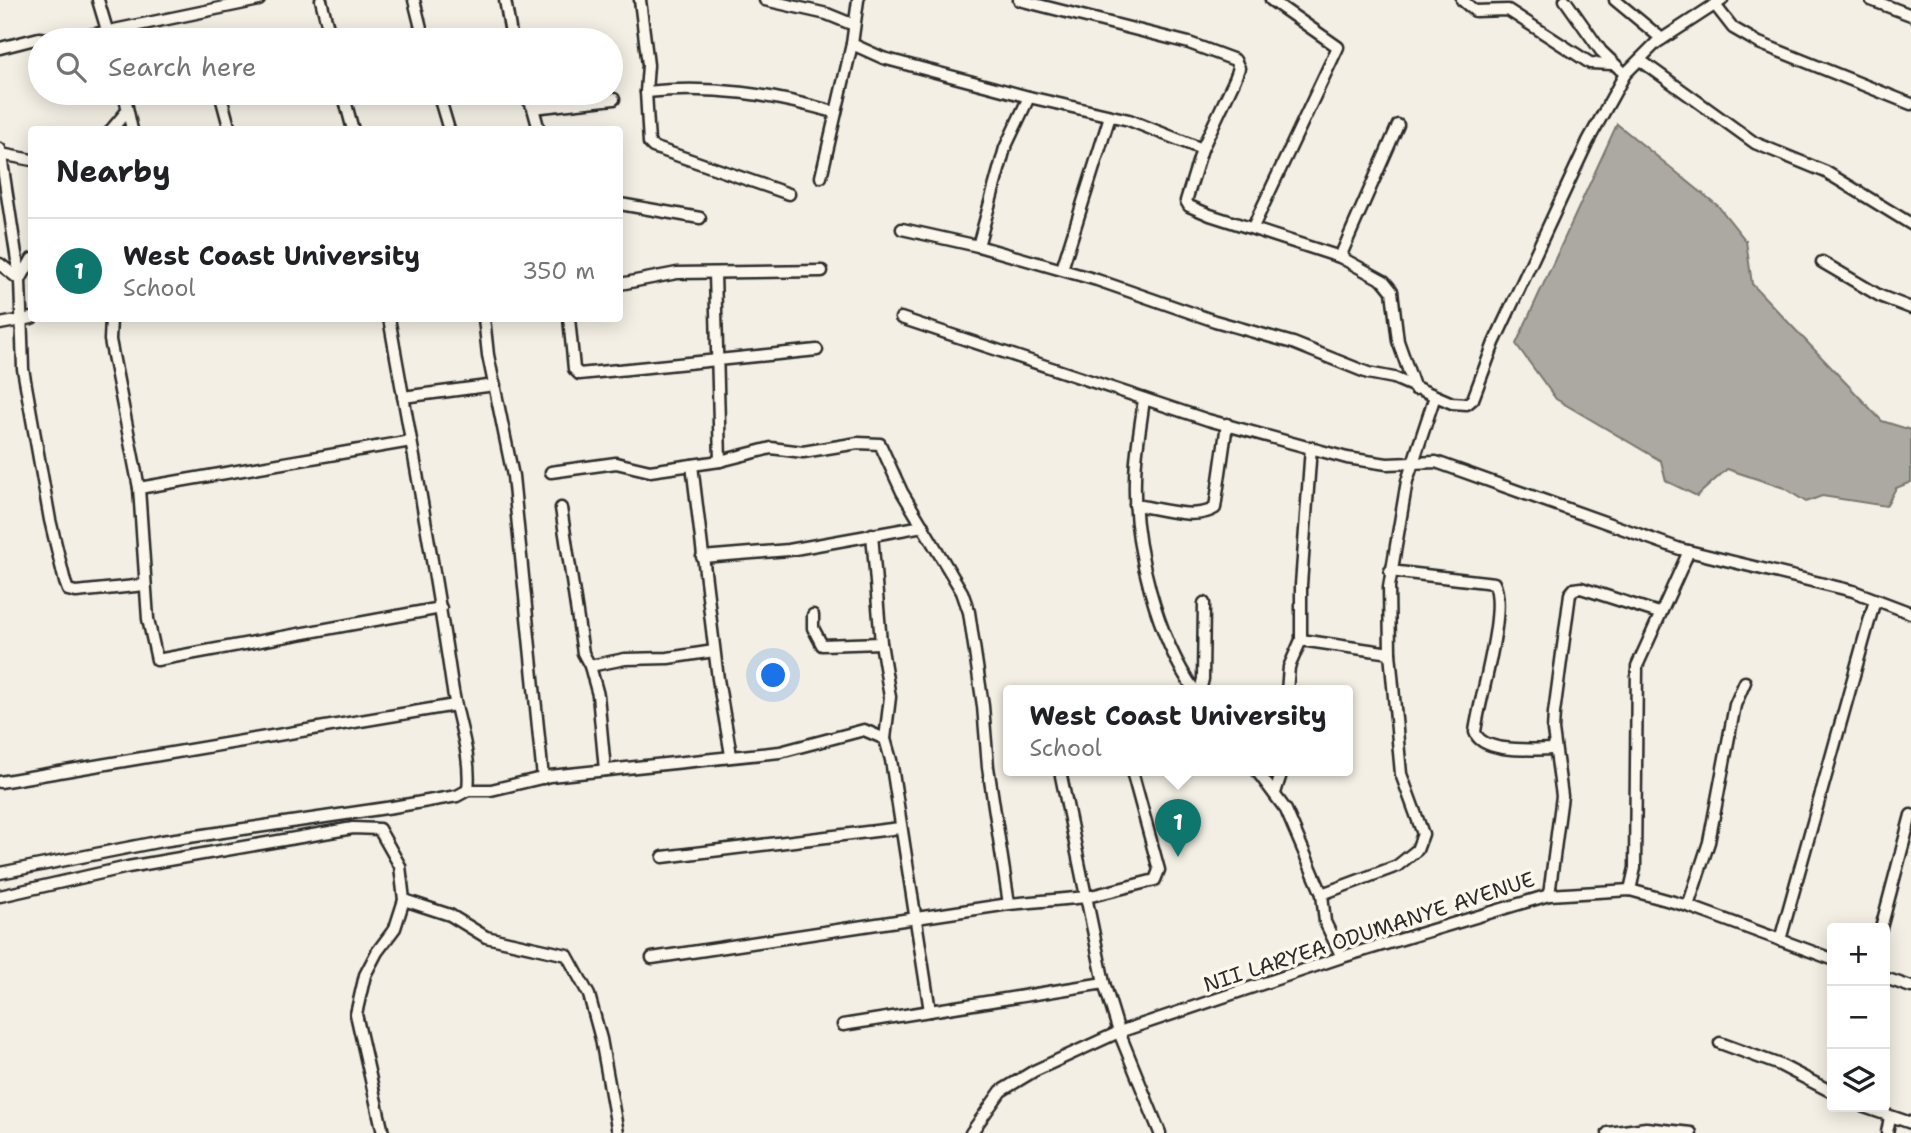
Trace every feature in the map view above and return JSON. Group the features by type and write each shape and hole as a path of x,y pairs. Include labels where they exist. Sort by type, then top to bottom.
{"street":[{"path":"99,0 106,28"},
{"path":"138,28 259,0"},
{"path":"321,0 328,28"},
{"path":"414,0 421,28"},
{"path":"505,0 510,28"},
{"path":"640,0 648,65 647,136 653,147 789,194"},
{"path":"765,0 827,14 854,25"},
{"path":"821,177 852,44 858,0"},
{"path":"1019,0 1189,43 1235,60 1239,68 1236,79 1202,149 1186,201 1189,206 1210,215 1340,257 1389,285 1398,341 1415,389"},
{"path":"1253,227 1338,47 1271,0"},
{"path":"1462,0 1475,11 1508,10 1590,63 1612,64"},
{"path":"1565,0 1612,64 1625,74"},
{"path":"1615,0 1662,39"},
{"path":"1871,0 1911,15"},
{"path":"902,229 978,246 1062,270 1215,321 1293,343 1368,373 1394,378 1415,389 1459,404 1467,404 1474,399 1494,342 1588,141 1625,74 1662,39 1718,3 1733,28 1759,43 1911,104"},
{"path":"0,48 28,41"},
{"path":"852,44 883,58 1150,127 1202,149"},
{"path":"1640,60 1755,143 1826,172 1911,224"},
{"path":"646,92 683,88 706,92 735,89 834,112"},
{"path":"978,246 1005,148 1029,97"},
{"path":"126,105 131,126"},
{"path":"223,105 229,126"},
{"path":"346,105 352,126"},
{"path":"442,105 448,126"},
{"path":"531,105 538,126"},
{"path":"533,108 560,105"},
{"path":"114,126 127,111"},
{"path":"1062,270 1110,116"},
{"path":"1340,257 1398,125"},
{"path":"28,158 0,151 26,319 23,369 50,520 65,582 68,590 76,592 145,585"},
{"path":"623,205 700,218"},
{"path":"1822,262 1880,296 1911,307"},
{"path":"0,264 20,280"},
{"path":"20,280 28,266"},
{"path":"623,283 663,274 753,270 822,271"},
{"path":"715,273 720,461"},
{"path":"901,318 1144,399 1347,458 1387,464 1436,461 1689,551 1875,600 1911,613"},
{"path":"0,324 26,319"},
{"path":"111,322 110,340 139,488 145,585 157,660 441,608"},
{"path":"390,322 441,608 455,705 468,762 468,790"},
{"path":"485,322 513,476 543,778"},
{"path":"569,322 575,373 716,362 817,350"},
{"path":"404,397 495,385"},
{"path":"1322,894 1397,866 1409,859 1421,842 1420,820 1401,774 1390,653 1390,571 1413,462 1435,396"},
{"path":"1144,399 1135,477 1135,505 1153,597 1174,659 1193,685"},
{"path":"1135,505 1194,513 1206,513 1215,508 1227,424"},
{"path":"139,488 411,441"},
{"path":"551,472 616,463 650,471 720,461 771,448 803,452 858,443 880,444 902,492 962,592 969,612 1009,904"},
{"path":"1288,685 1289,667 1301,639 1301,585 1311,447"},
{"path":"692,466 714,651 731,755"},
{"path":"561,508 583,653 590,666 597,695 606,770"},
{"path":"702,557 789,550 923,526"},
{"path":"872,534 881,643 890,697 885,739 891,760 930,1011"},
{"path":"1630,890 1635,868 1637,666 1659,613 1684,569 1689,551"},
{"path":"1390,571 1494,583 1497,623 1475,732 1478,740 1485,745 1555,749"},
{"path":"1549,895 1562,796 1555,749 1554,713 1570,594 1574,589 1580,588 1659,613"},
{"path":"1780,940 1875,600"},
{"path":"1200,685 1203,679 1204,603"},
{"path":"813,615 813,628 822,645 881,643"},
{"path":"1301,639 1390,653"},
{"path":"590,666 625,659 668,658 714,651"},
{"path":"1688,906 1709,842 1731,725 1745,682"},
{"path":"0,782 455,705"},
{"path":"0,873 162,841 457,796 468,790 491,790 543,778 799,749 864,730 885,739"},
{"path":"1061,776 1104,982 1119,1032 1160,1133"},
{"path":"652,958 1009,904 1087,897 1155,880 1159,875 1133,776"},
{"path":"1261,776 1286,810 1322,894 1325,922 1342,957"},
{"path":"1275,793 1280,776"},
{"path":"1882,923 1911,815"},
{"path":"0,896 128,867 370,827 379,829 400,866 404,900 395,928 365,975 356,1014 383,1133"},
{"path":"663,857 900,828"},
{"name":"NII LARYEA ODUMANYE AVENUE","path":"971,1133 1001,1091 1034,1071 1119,1032 1342,957 1549,895 1630,890 1688,906 1827,957"},
{"path":"404,900 450,915 486,937 567,954 589,995 601,1040 618,1133"},
{"path":"1890,980 1911,987"},
{"path":"844,1025 1104,982"},
{"path":"1720,1042 1780,1065 1827,1089"},
{"path":"1877,1112 1911,1123"},
{"path":"1887,1133 1890,1117"},
{"path":"1608,1133 1646,1128 1691,1133"}],"shaded area":[{"path":"1617,124 1718,206 1746,241 1752,284 1882,421 1911,430 1911,482 1896,488 1886,506 1822,496 1806,502 1784,488 1727,469 1697,496 1666,481 1661,461 1556,399 1516,344"}],"place":[{"name":"West Coast University","path":"1178,857"}]}
